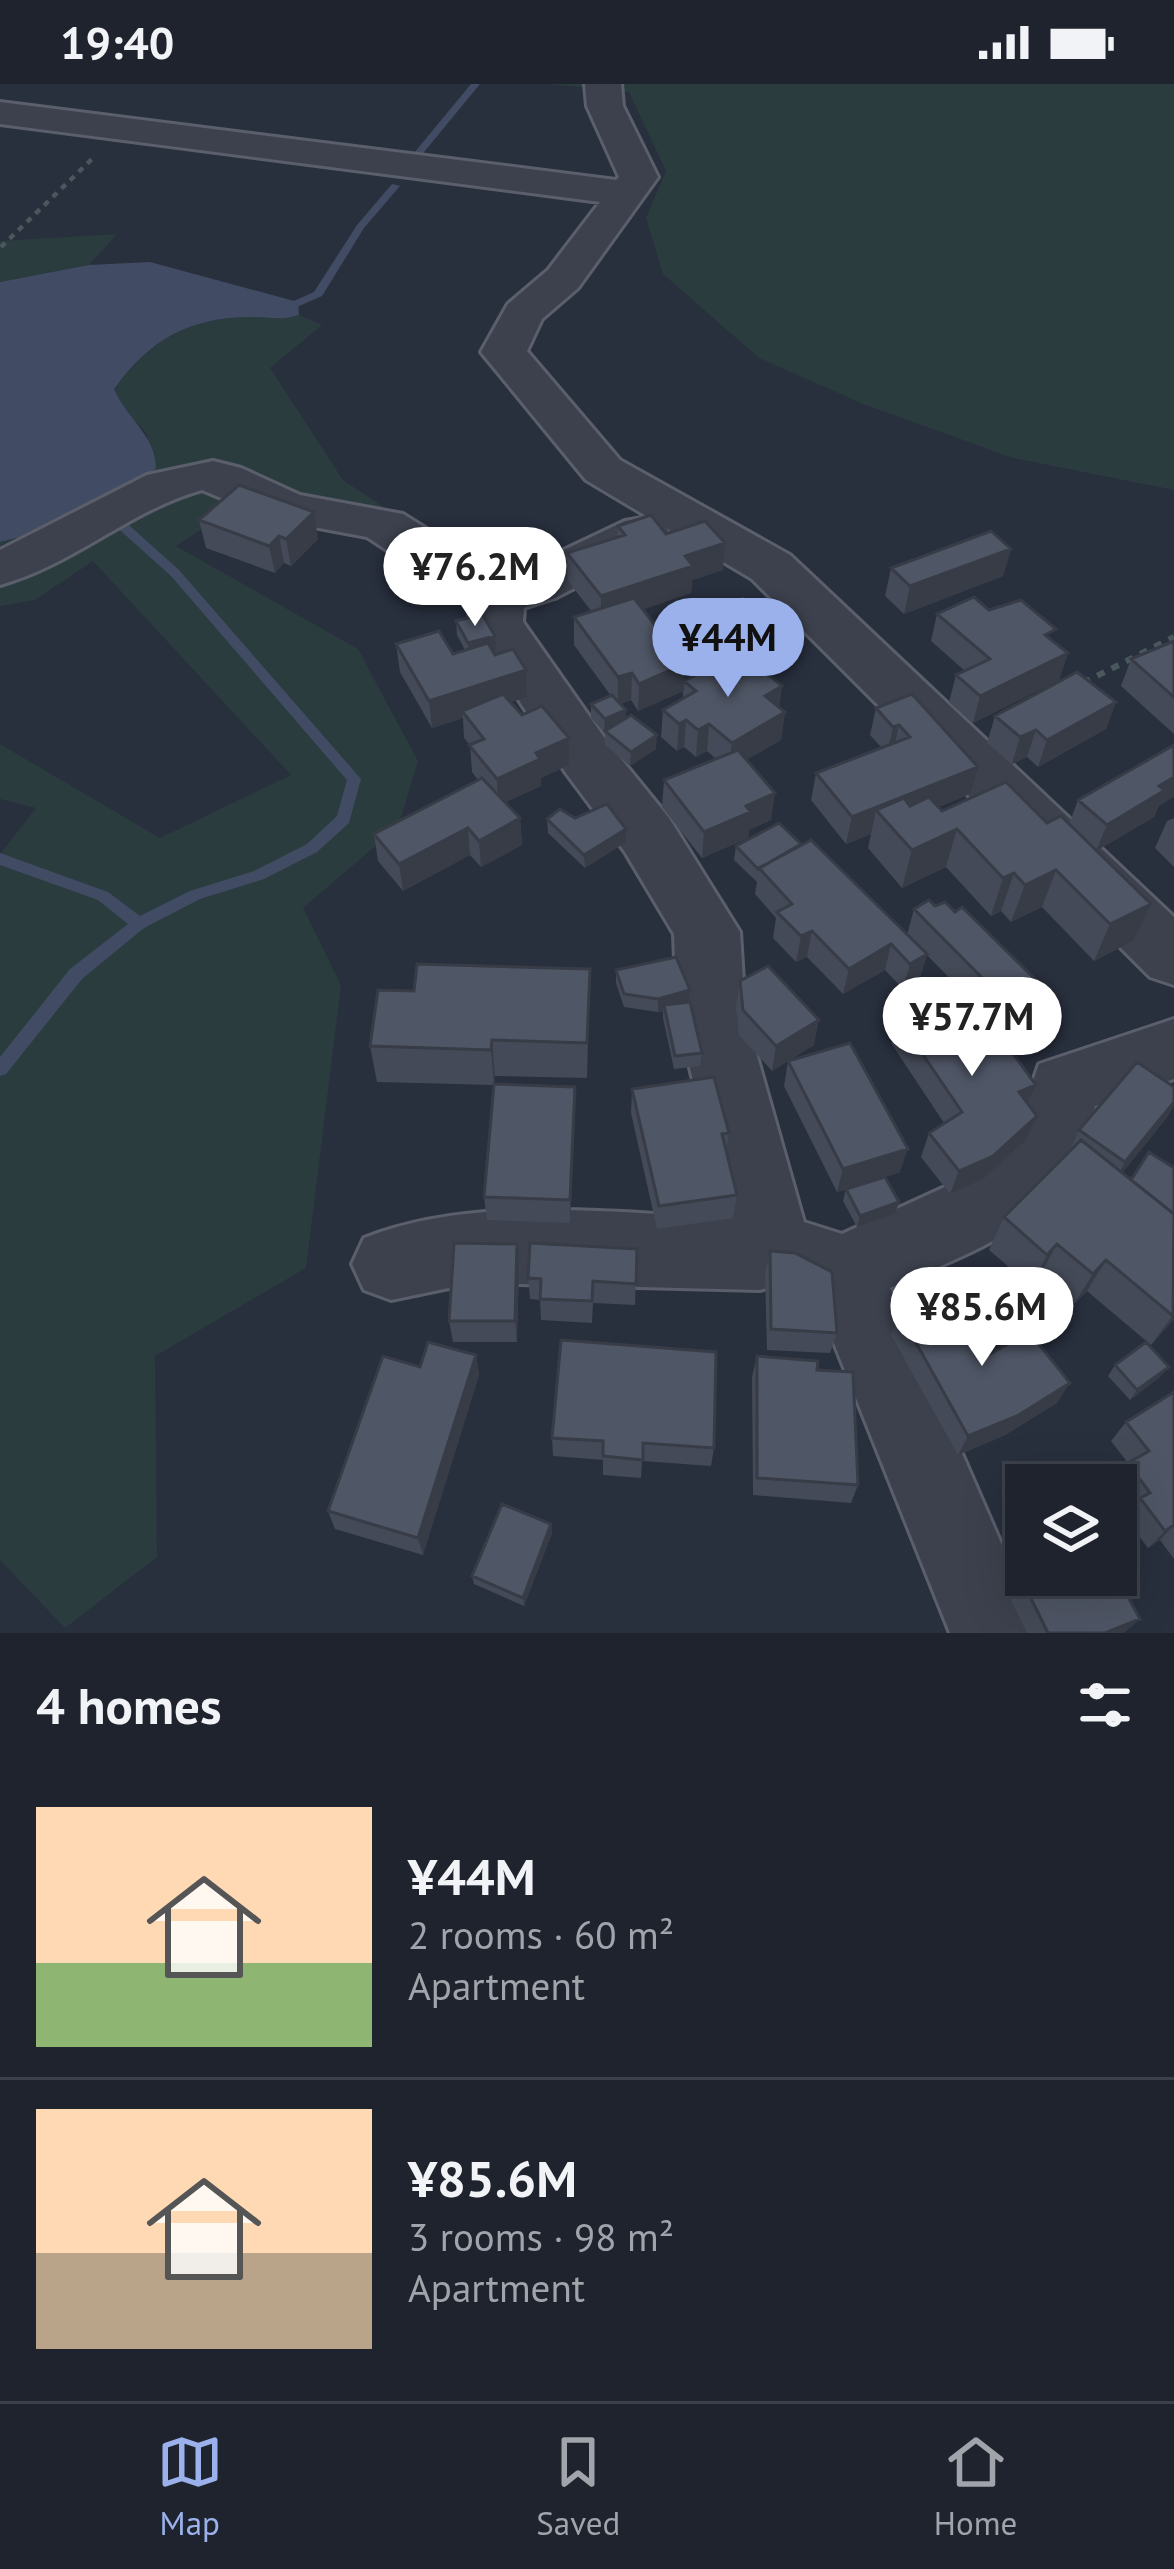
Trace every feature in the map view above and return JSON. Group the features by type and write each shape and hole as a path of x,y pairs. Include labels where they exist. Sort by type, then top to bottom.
{"street":[{"path":"603,84 604,106 639,177 563,279 523,313 504,352 603,470 771,567 1174,958"},
{"path":"124,129 153,99"},
{"path":"0,113 630,194"},
{"path":"0,568 189,477 227,477 273,502 397,531 498,598"},
{"path":"498,598 536,586 678,516"},
{"path":"498,598 496,623 587,758 647,835 706,932 711,1014 757,1200 810,1260 995,1633"},
{"path":"391,1264 473,1247 760,1254 810,1260 980,1206 1033,1170 1051,1137 1064,1086 1174,1049"}],"path":[{"path":"1,247 124,129"},
{"path":"1076,686 1174,637"}],"shaded area":[{"path":"548,84 1174,84 1174,490 1013,458 863,404 759,358 663,274 646,218 666,171 629,92"},
{"path":"117,234 89,265 0,282 0,241"},
{"path":"299,315 322,325 270,368 343,480 411,525 358,538 241,503 176,546 358,649 418,761 398,827 303,908 341,985 306,1268 155,1356 157,1557 65,1628 0,1560 0,854 36,808 0,799 0,744 160,838 291,775 93,561 35,600 0,606 0,542 24,536 156,469 146,433 121,406 113,389 157,345 209,321"}],"water":[{"path":"150,262 298,302 299,315 209,321 157,344 114,389 146,436 156,469 24,536 0,542 0,282 89,265"},
{"path":"744,597 764,648 740,652 712,606"}],"building":[{"path":"239,485 314,512 286,539 279,536 269,546 199,520"},
{"path":"651,515 666,534 705,521 725,543 685,556 693,566 601,596 567,553 625,535 618,526"},
{"path":"991,531 1011,549 910,586 891,568"},
{"path":"974,597 989,610 1021,600 1056,629 1045,635 1068,653 980,696 956,675 990,659 937,614"},
{"path":"634,598 685,664 639,684 632,673 618,677 574,617"},
{"path":"482,614 495,636 468,643 456,621"},
{"path":"439,631 453,654 488,643 495,655 513,649 526,670 429,701 396,644"},
{"path":"1174,641 1174,697 1131,659"},
{"path":"722,661 733,670 751,661 782,686 765,696 785,712 732,743 709,724 698,730 686,720 679,724 663,710 696,691 684,681"},
{"path":"1077,672 1116,702 1047,740 1036,730 1020,737 995,716"},
{"path":"503,694 522,715 542,706 569,738 536,753 540,759 497,779 469,745 484,739 462,711"},
{"path":"912,694 978,767 852,817 816,773 910,737 876,708"},
{"path":"612,695 626,710 605,719 591,704"},
{"path":"631,715 657,735 631,752 605,731"},
{"path":"1174,745 1174,777 1159,786 1165,790 1107,825 1078,800"},
{"path":"738,750 775,793 746,806 751,812 704,832 664,780"},
{"path":"482,778 520,818 479,841 468,828 399,864 374,834"},
{"path":"1006,782 1047,823 1061,816 1151,904 1110,924 1056,870 1025,885 1014,873 1003,878 957,829 912,850 876,810 904,798 910,806 929,797 942,811"},
{"path":"607,804 626,829 584,855 547,819 560,809 575,818"},
{"path":"779,823 801,844 758,869 736,846"},
{"path":"811,840 927,954 910,964 891,944 849,969 812,931 801,936 777,912 792,904 759,868"},
{"path":"929,900 935,906 945,902 955,912 962,907 1044,988 1012,1008 914,909"},
{"path":"676,957 690,990 658,999 624,994 616,970"},
{"path":"417,964 590,969 587,1043 492,1040 491,1050 370,1046 378,990 414,991"},
{"path":"768,966 819,1020 776,1046 743,1010 740,981"},
{"path":"968,992 1036,1085 1019,1092 1037,1116 993,1156 959,1171 929,1133 962,1112 898,1018"},
{"path":"690,1002 702,1053 675,1056 664,1005"},
{"path":"850,1043 908,1149 843,1169 788,1061"},
{"path":"1137,1062 1174,1087 1174,1102 1125,1162 1079,1130"},
{"path":"714,1077 729,1133 722,1134 737,1195 659,1206 632,1089"},
{"path":"494,1084 575,1087 570,1200 484,1197"},
{"path":"1081,1140 1174,1214 1173,1316 1106,1260 1093,1274 1057,1244 1047,1255 1004,1217"},
{"path":"1149,1152 1174,1168 1174,1214 1131,1180"},
{"path":"885,1177 899,1202 860,1216 846,1189"},
{"path":"454,1243 517,1244 515,1321 449,1321"},
{"path":"530,1243 637,1249 636,1284 593,1281 592,1301 540,1299 541,1279 528,1278"},
{"path":"770,1251 795,1253 832,1272 837,1333 771,1329"},
{"path":"938,1298 952,1318 963,1316 990,1354 1029,1332 1070,1383 1017,1416 968,1436 900,1314"},
{"path":"561,1340 716,1352 714,1448 643,1443 643,1460 603,1456 603,1441 552,1438"},
{"path":"428,1342 476,1355 418,1538 328,1511 383,1356 420,1367"},
{"path":"1146,1342 1169,1367 1137,1390 1115,1365"},
{"path":"757,1356 818,1361 817,1370 853,1372 858,1485 757,1478"},
{"path":"1174,1392 1174,1525 1165,1531 1140,1498 1150,1493 1137,1475 1137,1464 1128,1463 1149,1451 1126,1422"},
{"path":"502,1504 551,1524 523,1598 472,1576"},
{"path":"1030,1596 1127,1596 1140,1619 1105,1633 1048,1633"}],"waterway":[{"path":"417,155 476,84"},
{"path":"284,309 318,294 360,227 395,186"},
{"path":"78,486 175,573 354,779 344,819 312,848 259,875 195,895 139,924"},
{"path":"0,859 103,896 139,924"},
{"path":"0,1069 76,974 139,924"}]}
